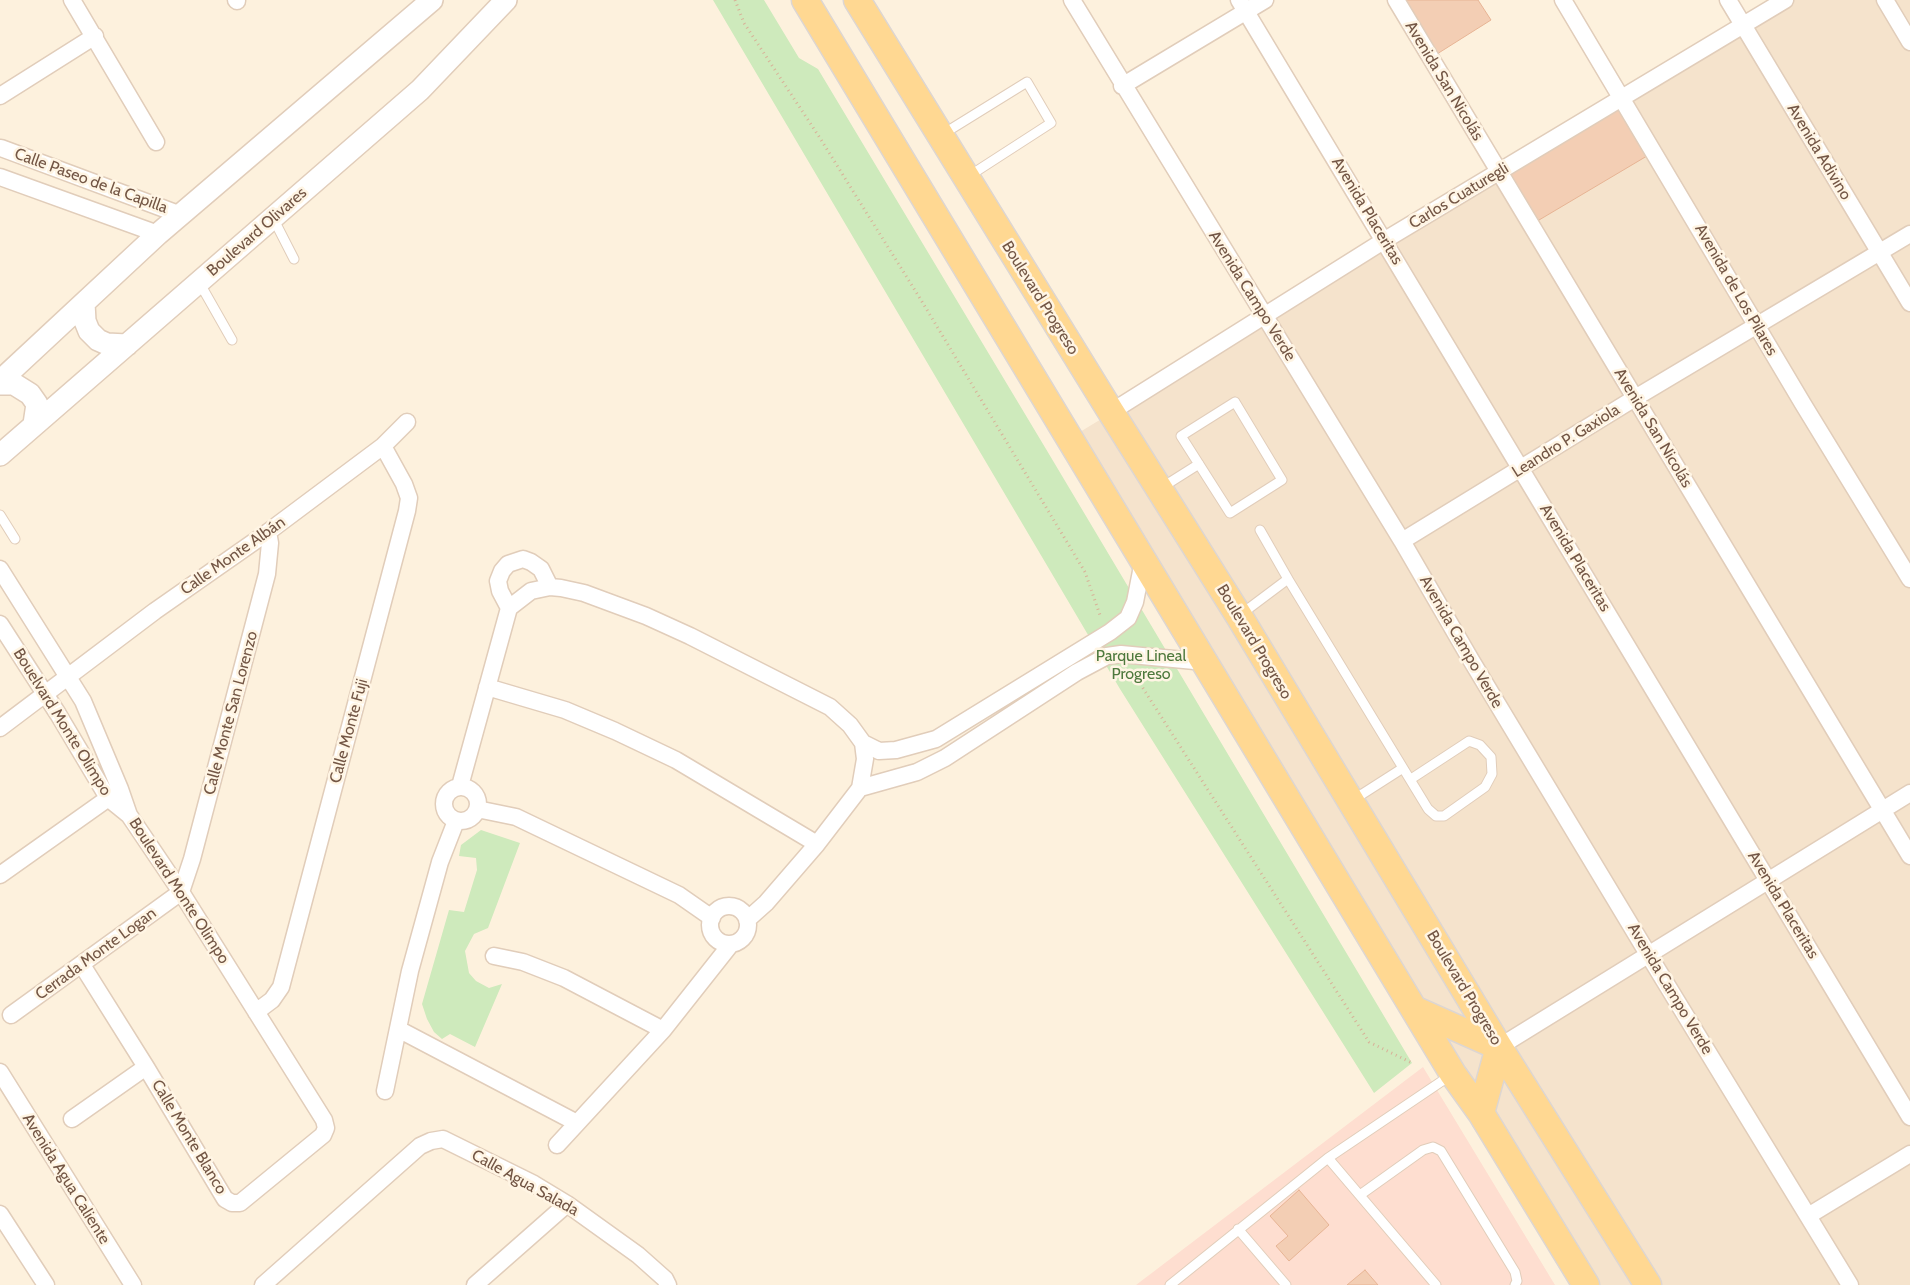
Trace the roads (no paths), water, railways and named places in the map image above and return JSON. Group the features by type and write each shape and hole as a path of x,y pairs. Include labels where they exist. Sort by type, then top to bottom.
{"main road":[{"path":"805,0 1453,1074 1481,1113 1578,1277"},
{"name":"Boulevard Progreso","path":"857,0 1110,412 1239,616 1499,1047 1648,1285"},
{"path":"1416,1010 1499,1047 1481,1113"}],"street":[{"path":"72,0 156,142"},
{"path":"0,383 158,234 432,0"},
{"name":"Boulevard Olivares","path":"0,455 420,90 506,0"},
{"name":"Avenida Campo Verde","path":"1072,0 1122,86 1402,541 1471,660 1648,954 1850,1285"},
{"path":"1122,86 1243,6 1265,0"},
{"name":"Avenida San Nicolás","path":"1396,0 1910,856"},
{"name":"Avenida de Los Pilares","path":"1563,0 1910,578"},
{"name":"Avenida Adivino","path":"1728,0 1910,303"},
{"name":"Carlos Cuaturegli","path":"1110,412 1385,240 1785,0"},
{"path":"1885,0 1910,42"},
{"name":"Avenida Placeritas","path":"1243,6 1910,1117"},
{"path":"0,96 95,36"},
{"name":"Calle Paseo de la Capilla","path":"0,154 181,214"},
{"name":"Calle Paseo de la Capilla","path":"0,177 158,234"},
{"name":"Leandro P. Gaxiola","path":"1402,541 1635,398 1880,254 1910,234"},
{"path":"84,303 85,321 89,331 98,340 107,344 126,345"},
{"path":"0,383 14,384 30,394 37,404 34,424"},
{"name":"Calle Monte Albán","path":"0,728 156,611 268,532 383,446 407,422"},
{"name":"Calle Monte Fuji","path":"256,1012 272,1000 281,986 407,512 409,498 404,484 383,446"},
{"name":"Calle Monte San Lorenzo","path":"181,892 192,859 267,574 270,543 268,532"},
{"path":"509,608 500,591 498,581 508,564 523,559 532,562 541,569 550,587"},
{"path":"860,788 917,772 945,758 1068,668 1103,636 1128,618 1135,602 1143,561"},
{"name":"Boulevard Monte Olimpo","path":"0,570 56,686 83,701 114,794 181,892 324,1120 326,1128"},
{"path":"460,786 509,608 531,591 550,587 584,593 646,616 699,640 830,707 850,725 863,743 865,758 860,788 817,844 766,903 747,920"},
{"name":"Bouelvard Monte Olimpo","path":"0,624 56,686 114,794"},
{"path":"863,743 879,750 896,750 936,739 1068,668 1114,655 1205,662"},
{"path":"487,687 565,710 676,760 817,844"},
{"path":"936,739 945,758"},
{"path":"460,786 475,794 477,810 471,818 456,821 444,810 444,799 450,790 460,786"},
{"path":"1499,1047 1910,793"},
{"path":"0,875 114,794"},
{"path":"477,810 516,817 679,895 712,918"},
{"path":"385,1091 410,971 440,862 456,821"},
{"name":"Cerrada Monte Logan","path":"11,1015 181,892"},
{"path":"557,1146 663,1030 731,944 743,938 746,933 747,920 744,914 733,907 721,908 712,918 710,924 714,937 719,941 731,944"},
{"path":"494,956 523,962 564,978 663,1030"},
{"name":"Calle Monte Blanco","path":"82,965 226,1199 232,1203 240,1203 323,1135 326,1128"},
{"path":"398,1029 576,1123"},
{"path":"72,1119 146,1067"},
{"name":"Avenida Agua Caliente","path":"0,1072 133,1285"},
{"name":"Calle Agua Salada","path":"262,1285 420,1146 430,1141 443,1140 534,1184 567,1204 638,1255 666,1279 668,1285"},
{"path":"1808,1216 1910,1154"},
{"path":"475,1285 567,1204"},
{"path":"0,1214 46,1285"}],"lane":[{"path":"940,136 1026,82 1051,123 966,178"},
{"path":"273,218 294,259"},
{"path":"199,282 232,340"},
{"path":"1235,402 1282,480 1230,513 1199,464 1181,436 1235,402"},
{"path":"1159,489 1199,464"},
{"path":"0,516 15,539"},
{"path":"1260,530 1428,809 1436,816 1444,816 1485,787 1492,774 1491,758 1480,745 1469,741 1411,779"},
{"path":"1239,616 1288,579"},
{"path":"1351,802 1403,768"},
{"path":"1170,1285 1328,1158 1453,1074"},
{"path":"1360,1195 1423,1150 1433,1147 1441,1151 1516,1272 1517,1281 1515,1285"},
{"path":"1328,1158 1436,1285"},
{"path":"1238,1230 1286,1285"}],"park label":[{"name":"Parque Lineal Progreso","path":"1141,665"}]}
